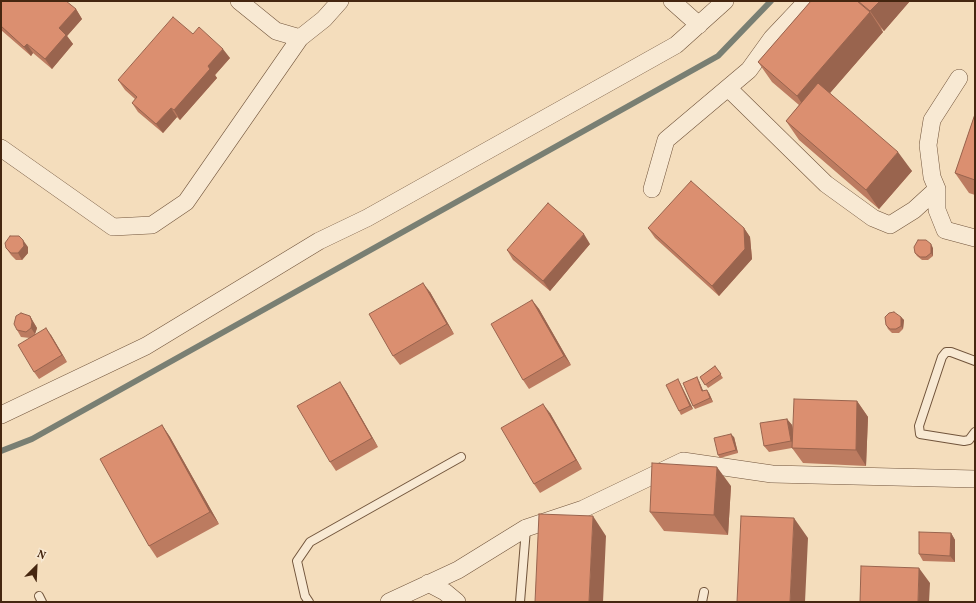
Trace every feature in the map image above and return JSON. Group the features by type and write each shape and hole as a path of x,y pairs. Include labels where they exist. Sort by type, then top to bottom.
{"street":[{"path":"239,1 276,31 300,38"},
{"path":"1,148 113,227 152,225 186,202 300,38 324,19 340,1"},
{"path":"672,1 700,25"},
{"path":"1,414 146,346 319,241 367,218 676,45 725,1"},
{"path":"652,189 666,140 750,70 772,38 807,1"},
{"path":"959,78 932,120 928,145 932,177 937,190 937,210 945,230 975,238"},
{"path":"728,88 826,184 873,218 890,225 914,210 937,190"},
{"path":"389,602 458,570 526,528 583,509 683,461 772,474 975,479"},
{"path":"428,583 445,592 457,602"}],"lane":[{"path":"975,360 951,352 946,352 942,357 919,426 920,434 964,441 969,440 975,432"},
{"path":"309,602 305,596 297,561 310,542 462,457"},
{"path":"520,602 526,528"},
{"path":"702,602 704,592"}],"building":[{"path":"1,1 66,1 76,9 59,28 66,35 45,59 27,44 24,47 1,26"},
{"path":"811,1 857,1 870,12 797,96 758,62"},
{"path":"858,1 880,1 870,11"},
{"path":"173,17 193,34 199,27 223,49 208,66 210,69 174,110 171,108 156,124 132,103 137,97 118,80"},
{"path":"818,83 898,152 866,190 786,121"},
{"path":"975,114 975,180 955,173"},
{"path":"691,181 744,228 745,249 712,286 648,228"},
{"path":"548,203 584,234 543,281 507,250"},
{"path":"10,236 19,236 23,240 24,246 18,253 11,253 6,248 5,243"},
{"path":"918,240 926,240 931,244 931,253 926,257 920,257 915,253 914,247"},
{"path":"423,283 447,324 393,356 369,314"},
{"path":"532,300 564,356 523,380 491,324"},
{"path":"894,312 901,317 901,326 896,329 890,329 886,325 885,317 889,313"},
{"path":"21,313 30,316 32,322 31,328 26,332 17,330 14,324 16,316"},
{"path":"46,328 62,355 34,372 18,345"},
{"path":"715,366 721,374 705,385 700,377"},
{"path":"697,377 702,391 707,390 710,398 693,406 683,383"},
{"path":"678,379 690,406 679,411 666,385"},
{"path":"340,382 372,438 330,462 297,406"},
{"path":"794,399 857,401 856,450 792,448"},
{"path":"543,404 576,460 534,484 501,428"},
{"path":"787,419 791,441 764,446 760,423"},
{"path":"162,425 210,512 149,546 100,459"},
{"path":"731,434 736,450 718,455 714,438"},
{"path":"652,463 717,467 714,515 650,512"},
{"path":"539,514 593,516 589,602 535,602"},
{"path":"741,516 794,518 790,602 737,602"},
{"path":"919,532 951,533 950,556 919,554"},
{"path":"861,566 919,568 918,602 860,602"}],"waterway":[{"path":"1,451 32,439 718,56 771,1"}]}
